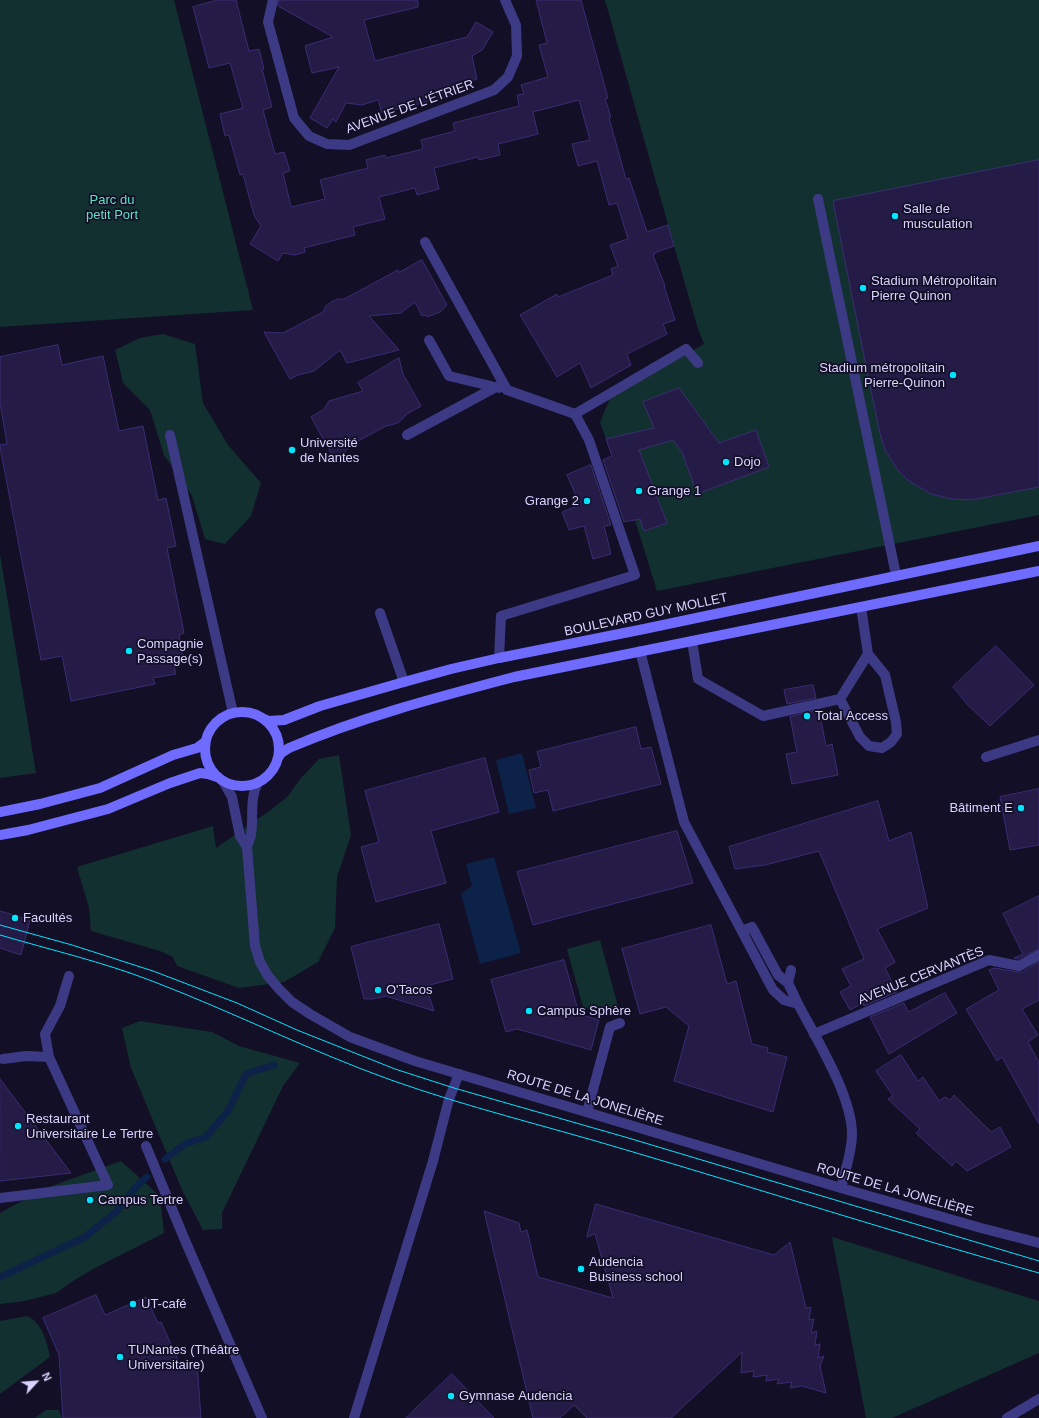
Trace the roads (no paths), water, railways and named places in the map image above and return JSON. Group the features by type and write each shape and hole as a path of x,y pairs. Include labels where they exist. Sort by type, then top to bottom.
{"main road":[{"name":"BOULEVARD GUY MOLLET","path":"262,718 268,721 284,720 320,706 451,669 499,658 1039,546"},
{"path":"0,835 28,830 108,809 170,783 200,773 208,774 241,786 258,782 269,774 281,753 308,739 348,724 430,699 514,677 1039,571"},
{"path":"220,779 211,770 207,761 205,742 215,723 223,716 233,713 248,712 262,718 273,728 277,738 279,748 278,758"},
{"path":"0,812 40,804 100,788 173,755 197,748 205,742"}],"street":[{"name":"AVENUE DE L'ÉTRIER","path":"273,0 268,22 294,118 309,136 327,144 349,145 494,90 508,77 517,56 516,25 505,0"},
{"path":"818,199 896,575"},
{"path":"425,242 507,390"},
{"path":"429,340 449,376 507,390 574,414 589,440 635,575 501,616 499,658"},
{"path":"574,414 674,354 686,349 698,363"},
{"path":"407,435 496,387"},
{"path":"170,435 233,713"},
{"path":"840,700 860,737 869,746 882,748 891,742 897,734 896,722 884,675 868,654 861,607"},
{"path":"380,613 404,682"},
{"path":"692,641 698,679 763,716 840,700 868,654"},
{"path":"640,652 684,822 747,929 778,975 788,983 841,1089 851,1118 852,1148 841,1188"},
{"path":"986,757 1039,740"},
{"name":"ROUTE DE LA JONELIÈRE","path":"220,779 232,796 240,836 247,847"},
{"name":"ROUTE DE LA JONELIÈRE","path":"258,782 252,798 251,834 247,847 255,946 260,962 268,976 292,1002 350,1038 416,1061 841,1188 1039,1243"},
{"path":"747,929 773,990 784,1000 798,1004"},
{"name":"AVENUE CERVANTÈS","path":"814,1034 989,960 1019,966 1039,955"},
{"path":"788,983 791,970"},
{"path":"0,1198 108,1185 49,1057 45,1034 60,1006 70,976"},
{"path":"587,1112 610,1027 620,1024"},
{"path":"3,1059 26,1056 49,1057"},
{"path":"354,1418 433,1161 449,1099 459,1074"},
{"path":"146,1146 262,1418"},
{"path":"1008,1418 1039,1399"}],"water":[{"path":"522,753 536,808 509,814 496,760"},
{"path":"494,857 521,953 480,964 461,894 472,886 466,864"}],"waterway":[{"path":"165,1159 185,1144 206,1137 228,1111 246,1074 274,1065"},
{"path":"0,1277 85,1237 116,1212 137,1186 147,1177"}],"tram line":[{"path":"0,925 72,945 153,971 237,1003 297,1030 395,1069 454,1088 625,1137 1039,1261"},
{"path":"0,935 96,962 152,981 212,1005 331,1057 420,1090 1039,1273"}],"place":[{"name":"Salle de musculation","path":"895,216"},
{"name":"Stadium Métropolitain Pierre Quinon","path":"863,288"},
{"name":"Stadium métropolitain Pierre-Quinon","path":"953,375"},
{"name":"Université de Nantes","path":"292,450"},
{"name":"Dojo","path":"726,462"},
{"name":"Grange 1","path":"639,491"},
{"name":"Grange 2","path":"587,501"},
{"name":"Compagnie Passage(s)","path":"129,651"},
{"name":"Total Access","path":"807,716"},
{"name":"Bâtiment E","path":"1021,808"},
{"name":"Facultés","path":"15,918"},
{"name":"O'Tacos","path":"378,990"},
{"name":"Campus Sphère","path":"529,1011"},
{"name":"Restaurant Universitaire Le Tertre","path":"18,1126"},
{"name":"Campus Tertre","path":"90,1200"},
{"name":"Audencia Business school","path":"581,1269"},
{"name":"UT-café","path":"133,1304"},
{"name":"TUNantes (Théâtre Universitaire)","path":"120,1357"},
{"name":"Gymnase Audencia","path":"451,1396"}],"park label":[{"name":"Parc du petit Port","path":"112,208"}]}
